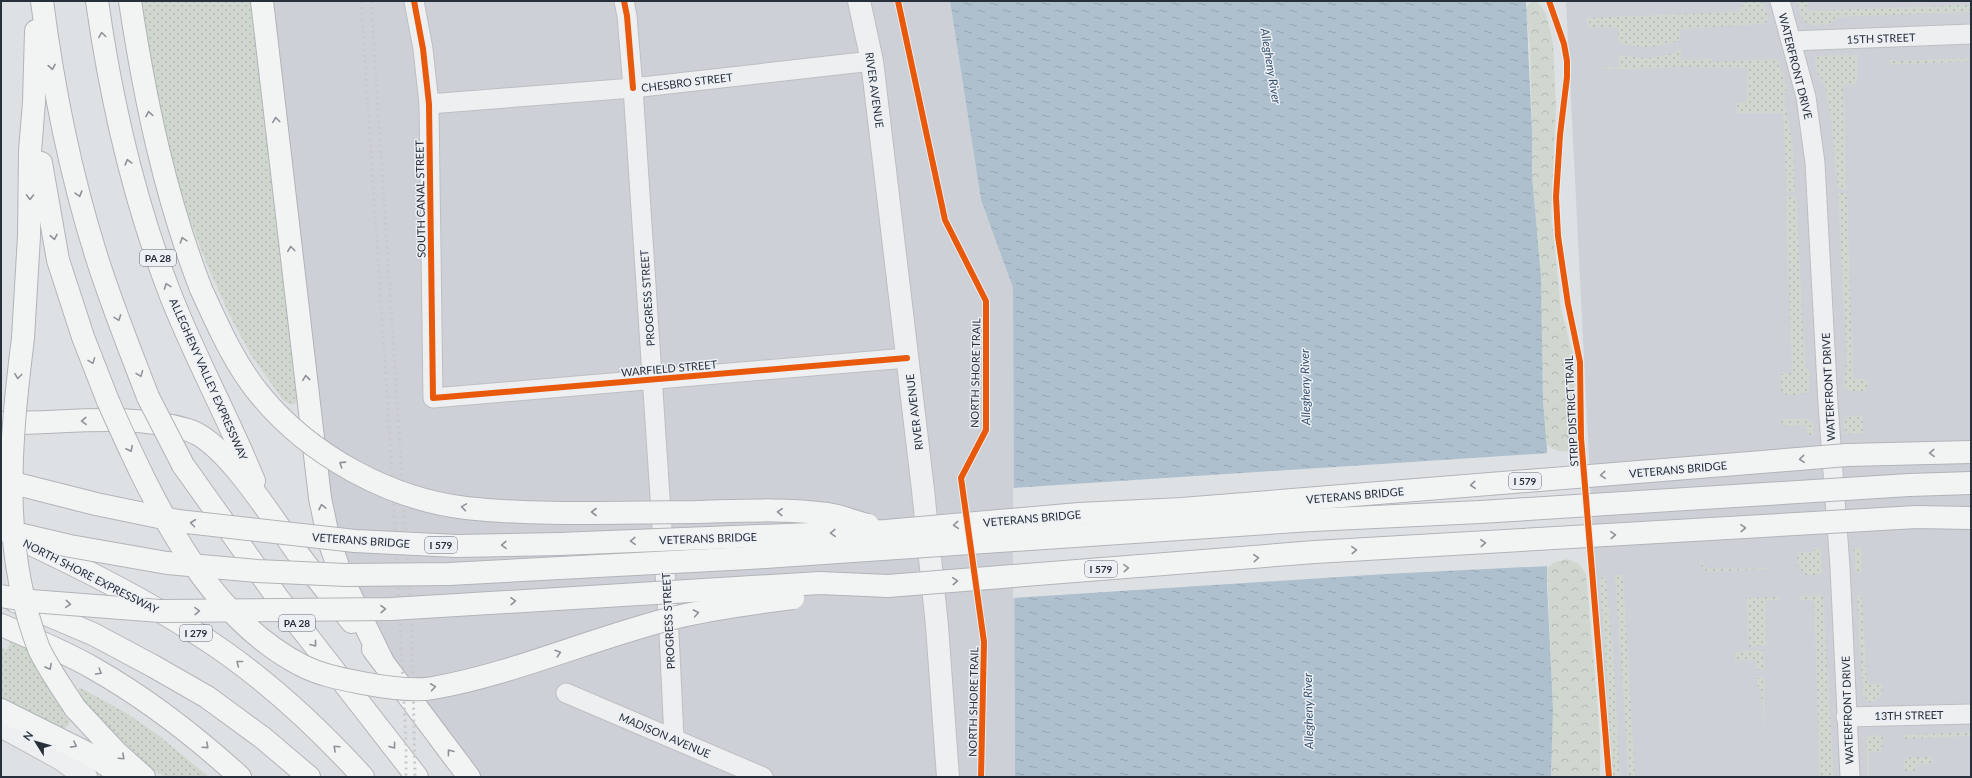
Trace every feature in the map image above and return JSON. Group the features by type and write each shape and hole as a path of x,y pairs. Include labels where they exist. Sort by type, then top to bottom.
{"highway":[{"path":"36,1 34,102 30,151 29,236 23,338 9,465 9,521 15,575 25,613 39,649 75,708 117,753 144,777"},
{"name":"PA 28","path":"42,1 62,124 77,190 96,256 148,397 183,465 277,597 417,777"},
{"name":"ALLEGHENY VALLEY EXPRESSWAY","path":"96,1 120,132 141,210 169,290 203,372 236,437 262,501"},
{"path":"130,1 152,130 171,203 201,289 237,361 261,396 290,426 323,452 350,470 383,485 418,497 465,508 557,512 769,511 828,514 886,531"},
{"path":"262,1 320,498 328,541 343,580 382,660"},
{"path":"34,102 42,177 58,260 83,337 108,401 156,504 183,550 224,603 246,626 270,646 303,666 339,679 386,687 431,688 486,676 677,617 745,604 888,586"},
{"path":"1,423 116,420 154,422 190,430 204,437 232,464 262,501"},
{"name":"VETERANS BRIDGE","path":"1,480 96,504 178,521 355,541 457,546 559,544 886,531 1079,514 1190,508 1846,455 1971,452"},
{"path":"1,530 70,546 167,563 257,571 346,575 449,574 749,558 1312,520 1480,512 1909,485 1971,483"},
{"name":"PA 28","path":"262,501 299,556 382,660 469,777"},
{"name":"I 579","path":"1,596 31,601 160,611 391,609 805,584 888,586 1330,552 1916,517 1971,518"},
{"name":"NORTH SHORE EXPRESSWAY","path":"1,530 124,591 196,633 236,661 287,703 341,753 363,777"},
{"path":"1,596 93,634 207,697 263,738 309,777"},
{"path":"1,625 56,649 127,688 162,712 202,743 240,777"},
{"path":"153,666 230,724 286,777"},
{"path":"1,710 93,756 124,777"}],"street":[{"name":"SOUTH CANAL STREET","path":"414,1 423,49 428,104 433,398"},
{"name":"PROGRESS STREET","path":"624,1 627,16 633,88 669,632 674,738"},
{"name":"RIVER AVENUE","path":"859,1 872,61 907,358 934,601 948,777"},
{"name":"WATERFRONT DRIVE","path":"1780,1 1792,41 1807,104 1815,163 1828,404 1843,628 1850,777"},
{"name":"15TH STREET","path":"1792,41 1971,34"},
{"name":"CHESBRO STREET","path":"428,104 633,88 872,61"},
{"name":"WARFIELD STREET","path":"433,398 907,358"},
{"name":"MADISON AVENUE","path":"566,693 761,776"},
{"name":"13TH STREET","path":"1846,717 1971,714"},
{"path":"1,726 61,759 86,777"}],"shaded area":[{"path":"262,1 950,1 981,200 1013,288 1015,777 469,777 382,660 329,541"},
{"path":"1566,1 1971,1 1971,777 1605,777"}],"green space":[{"path":"139,1 251,1 298,397 296,403 291,405 283,400 251,355 229,314 206,262 180,194 161,124"},
{"path":"1531,1 1538,2 1546,14 1553,43 1556,106 1551,212 1561,309 1574,358 1575,437 1574,447 1568,451 1553,449 1547,444 1543,401 1541,277 1532,176 1530,48 1526,9"},
{"path":"1746,1 1763,1 1768,17 1767,22 1762,24 1680,29 1680,40 1665,45 1642,47 1626,45 1618,42 1618,28 1587,27 1587,18 1734,12 1738,11"},
{"path":"1797,1 1807,1 1808,11 1971,5 1971,12 1841,17 1829,24 1814,25 1806,23 1803,20"},
{"path":"1681,50 1681,60 1712,59 1712,62 1774,59 1779,62 1787,87 1784,96 1793,148 1795,192 1787,193 1783,113 1736,113 1737,103 1747,102 1748,68 1681,67 1604,70 1604,68 1619,67 1619,54 1650,58"},
{"path":"1857,55 1857,82 1855,84 1843,85 1846,189 1838,189 1831,117 1825,85 1819,78 1814,59 1819,56"},
{"path":"1889,58 1898,61 1971,58 1971,61 1890,65"},
{"path":"1838,193 1847,193 1853,378 1867,380 1868,387 1865,391 1850,391 1844,388 1845,369 1847,363"},
{"path":"1786,196 1796,196 1805,365 1810,374 1809,391 1803,394 1795,395 1787,395 1781,392 1781,374 1792,372"},
{"path":"1861,415 1863,418 1863,433 1845,434 1844,420 1850,416"},
{"path":"1784,419 1806,419 1814,423 1814,435 1807,435 1806,425 1783,426 1781,422"},
{"path":"1861,547 1862,574 1856,572 1854,549"},
{"path":"1814,548 1821,548 1822,573 1805,575 1798,566 1797,555 1799,553 1814,552"},
{"path":"1693,554 1708,569 1770,568 1706,572"},
{"path":"1568,559 1578,563 1586,574 1600,736 1600,777 1551,777 1553,709 1547,568 1555,562"},
{"path":"1615,575 1623,575 1635,777 1629,777"},
{"path":"1604,576 1606,578 1614,667 1620,777 1613,777 1600,584 1601,578"},
{"path":"1820,595 1823,597 1834,777 1820,777 1814,600 1800,600 1799,598 1801,596"},
{"path":"1857,595 1862,595 1867,684 1882,684 1882,694 1874,702 1867,702 1863,696"},
{"path":"1779,597 1778,600 1765,601 1766,645 1749,647 1747,598"},
{"path":"11,640 26,647 41,676 70,722 65,728 57,726 1,699 1,647 7,650"},
{"path":"1763,650 1764,670 1757,670 1756,659 1735,661 1734,652"},
{"path":"1757,678 1764,678 1765,725 1761,689 1758,689"},
{"path":"81,688 128,714 158,735 209,777 166,777 154,770 129,749 91,710 78,689"},
{"path":"1971,732 1971,736 1904,739 1904,735"},
{"path":"1882,735 1882,751 1869,752 1869,777 1867,777 1866,739 1868,736"},
{"path":"1910,757 1930,757 1933,761 1931,764 1918,764 1915,771 1906,771 1904,768 1904,761"}],"water":[{"name":"Allegheny River","path":"950,1 1526,1 1532,132 1532,176 1541,277 1543,401 1547,448 1547,584 1553,709 1551,777 1015,777 1013,288 981,200"}],"pier":[{"path":"1549,453 1549,566 1385,574 1013,598 1013,488"}],"railway":[{"path":"361,1 392,471 406,740 406,777"},
{"path":"371,1 412,632 415,777"}],"cycle path":[{"path":"414,1 423,49 429,104 433,398 907,358"},
{"path":"624,1 627,16 633,88"},
{"name":"NORTH SHORE TRAIL","path":"898,1 945,220 986,301 986,430 961,478 984,642 981,777"},
{"name":"STRIP DISTRICT TRAIL","path":"1549,1 1564,44 1567,61 1567,77 1560,135 1556,197 1558,236 1568,304 1580,362 1581,438 1609,777"}]}
